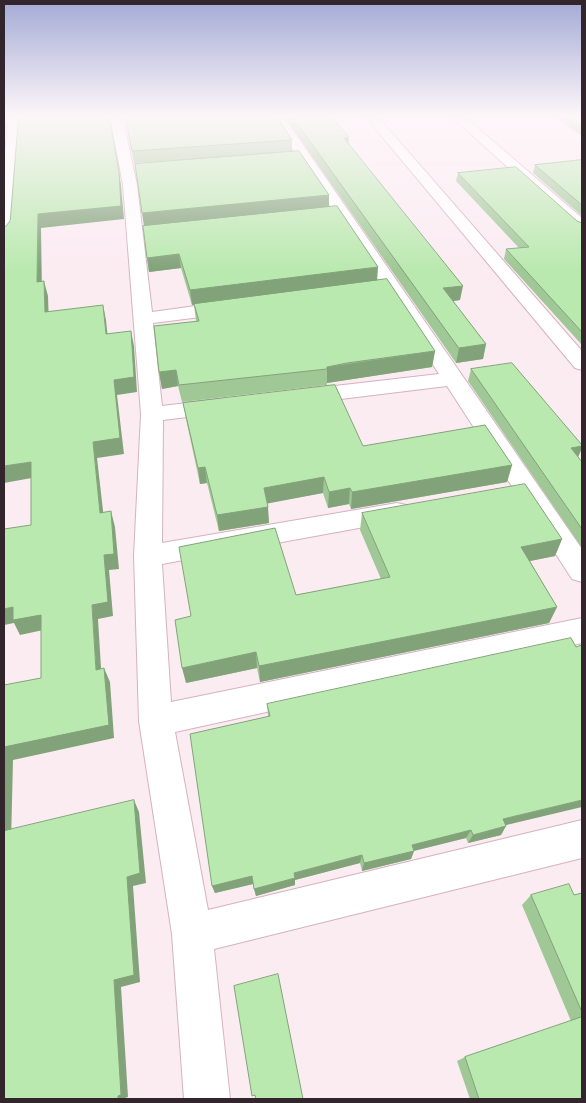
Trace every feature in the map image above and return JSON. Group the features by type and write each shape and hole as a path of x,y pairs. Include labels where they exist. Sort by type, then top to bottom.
{"street":[{"path":"4,235 10,167"},
{"path":"131,167 144,233 143,319 152,414 148,556 156,721 192,934 207,1099"},
{"path":"301,167 383,288 454,379 582,571"},
{"path":"415,167 582,364"},
{"path":"515,167 582,226"},
{"path":"143,319 249,305"},
{"path":"279,399 454,379"},
{"path":"152,414 240,404"},
{"path":"500,494 529,489"},
{"path":"148,556 422,508"},
{"path":"156,721 582,630"},
{"path":"192,934 582,839"}],"building":[{"path":"15,167 118,167 119,172 121,206 38,214 37,282 44,281 45,312 103,305 106,334 131,331 134,377 114,380 120,438 93,442 100,513 111,511 114,554 104,555 108,602 92,605 96,670 104,668 109,725 4,747 4,685 41,678 41,615 13,620 13,607 4,609 4,529 31,525 31,462 4,466 4,227 10,221"},
{"path":"135,167 310,167 329,195 142,213"},
{"path":"329,167 368,167 463,286 443,288 486,344 459,348"},
{"path":"517,167 577,221 582,223 582,332 506,249 529,247 458,173"},
{"path":"538,167 582,167 582,205"},
{"path":"337,206 378,267 190,290 179,254 147,258 143,226"},
{"path":"387,279 435,351 347,363 327,367 327,369 179,385 176,370 159,372 154,326 199,321 194,304"},
{"path":"512,363 582,445 571,448 582,462 582,529 471,369"},
{"path":"335,385 363,446 485,425 512,465 352,492 350,488 329,492 324,477 264,488 268,507 217,515 205,467 198,468 183,403"},
{"path":"525,484 562,539 521,547 557,607 259,666 256,652 182,668 175,620 191,616 179,547 275,528 296,595 390,577 362,513"},
{"path":"571,638 576,647 582,645 582,800 503,819 506,826 473,835 471,830 412,845 414,851 364,863 362,855 294,873 295,878 254,889 252,876 212,886 190,734 270,716 267,704"},
{"path":"134,800 140,873 127,877 134,975 114,980 121,1095 118,1096 118,1099 4,1099 4,831"},
{"path":"569,884 574,895 582,893 582,1012 531,895"},
{"path":"278,974 303,1099 256,1099 255,1095 252,1096 234,986"},
{"path":"582,1017 582,1099 479,1099 465,1057"}]}
